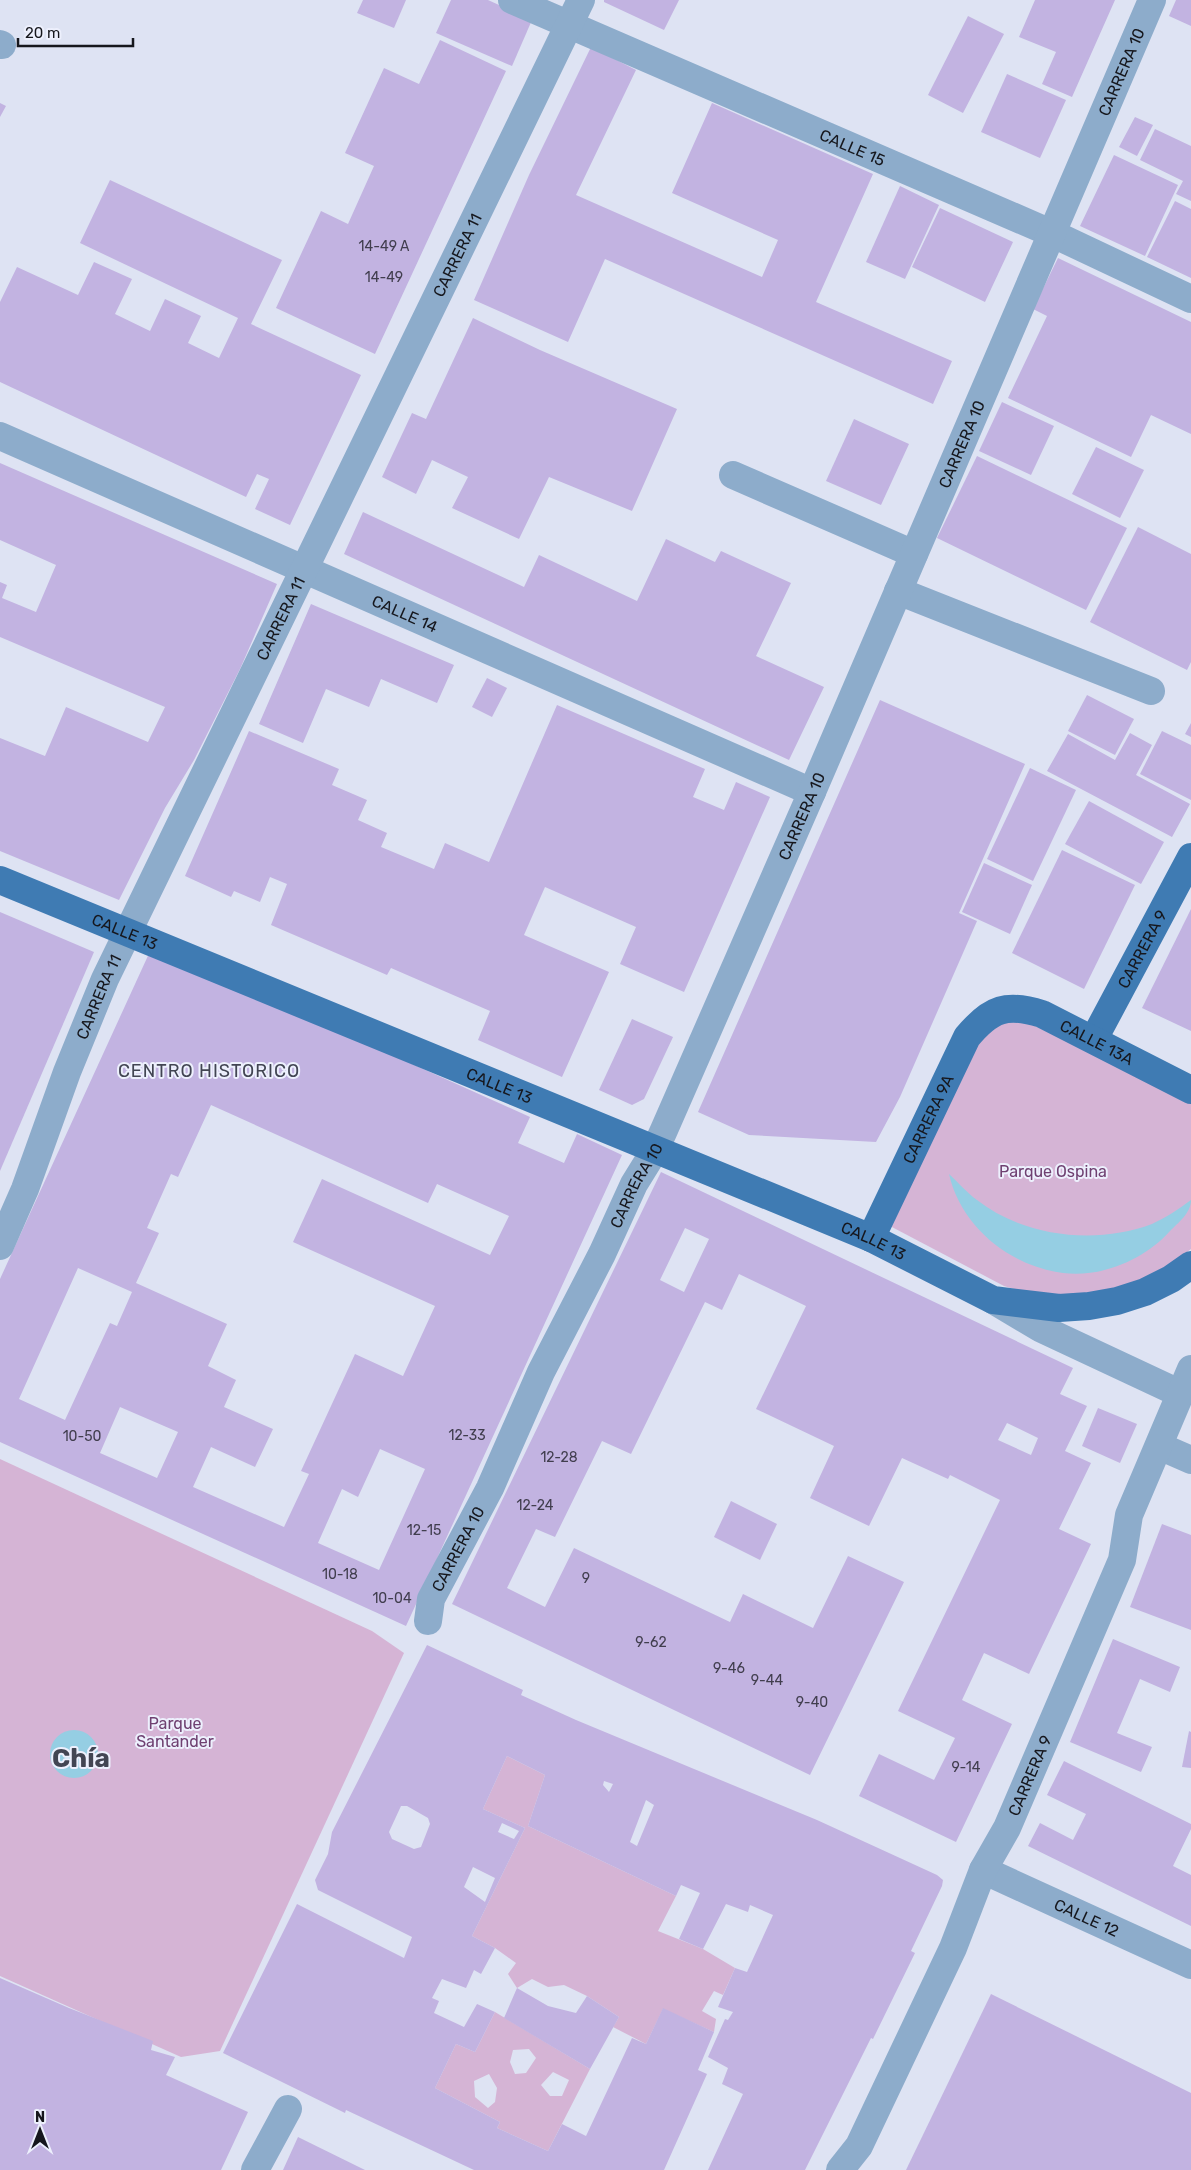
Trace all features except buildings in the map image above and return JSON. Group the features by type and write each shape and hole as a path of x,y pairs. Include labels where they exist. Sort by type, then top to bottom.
{"main road":[{"name":"CARRERA 9","path":"1094,1039 1191,857"},
{"name":"CALLE 13","path":"0,880 871,1238 993,1300 1060,1308 1117,1301 1145,1292 1191,1266"},
{"name":"CALLE 13A","path":"999,1010 1021,1008 1042,1014 1191,1090"},
{"name":"CARRERA 9A","path":"871,1238 967,1037 981,1020 999,1010"}],"street":[{"name":"CALLE 15","path":"512,0 1050,233 1191,298"},
{"name":"CARRERA 11","path":"0,1246 25,1189 67,1072 105,979 581,0"},
{"name":"CARRERA 10","path":"428,1620 431,1599 490,1488 541,1372 602,1254 634,1184 655,1150 812,792 1050,233 1152,0"},
{"name":"CALLE 14","path":"0,436 812,792"},
{"path":"733,475 914,554"},
{"path":"898,591 1151,691"},
{"name":"CALLE 13","path":"993,1300 1040,1328 1181,1394"},
{"name":"CARRERA 9","path":"840,2170 858,2146 953,1948 982,1870 1007,1828 1122,1560 1129,1515 1191,1369"},
{"path":"1159,1446 1191,1460"},
{"name":"CALLE 12","path":"982,1870 1191,1965"},
{"path":"255,2170 288,2108"}],"green space":[{"name":"Parque Ospina","path":"1011,1020 1027,1022 1191,1102 1191,1249 1160,1273 1103,1295 1031,1294 1004,1286 890,1226 979,1039 994,1025"},
{"name":"Parque Santander","path":"0,1459 372,1631 404,1653 220,2051 181,2057 0,1976"},
{"path":"507,1756 545,1775 528,1826 676,1896 658,1931 703,1949 735,1968 723,1995 714,1991 702,2011 716,2019 714,2032 663,2009 646,2044 613,2027 619,2017 587,1996 564,1985 548,1987 532,1979 517,1988 508,1974 516,1963 495,1948 472,1936 525,1828 483,1809"},
{"path":"495,2012 590,2069 548,2151 497,2128 500,2122 435,2088 456,2044 475,2052","holes":["529,2049 536,2058 526,2073 515,2074 510,2062 513,2050","553,2072 569,2080 562,2096 550,2096 541,2085","489,2074 497,2088 495,2102 488,2108 475,2097 474,2081"]}],"water":[{"path":"949,1174 973,1197 996,1213 1016,1222 1061,1234 1108,1234 1130,1231 1157,1222 1191,1200 1189,1209 1180,1221 1160,1241 1135,1258 1107,1269 1093,1272 1063,1273 1043,1269 1025,1262 1007,1253 991,1241 976,1227 964,1211 955,1193"},
{"path":"69,1730 79,1730 91,1737 98,1749 98,1759 91,1771 79,1778 69,1778 61,1774 54,1767 50,1759 50,1749 54,1741 61,1734"}],"district":[{"name":"CENTRO HISTORICO","path":"209,1071"},
{"name":"Chía","path":"81,1758"}]}
